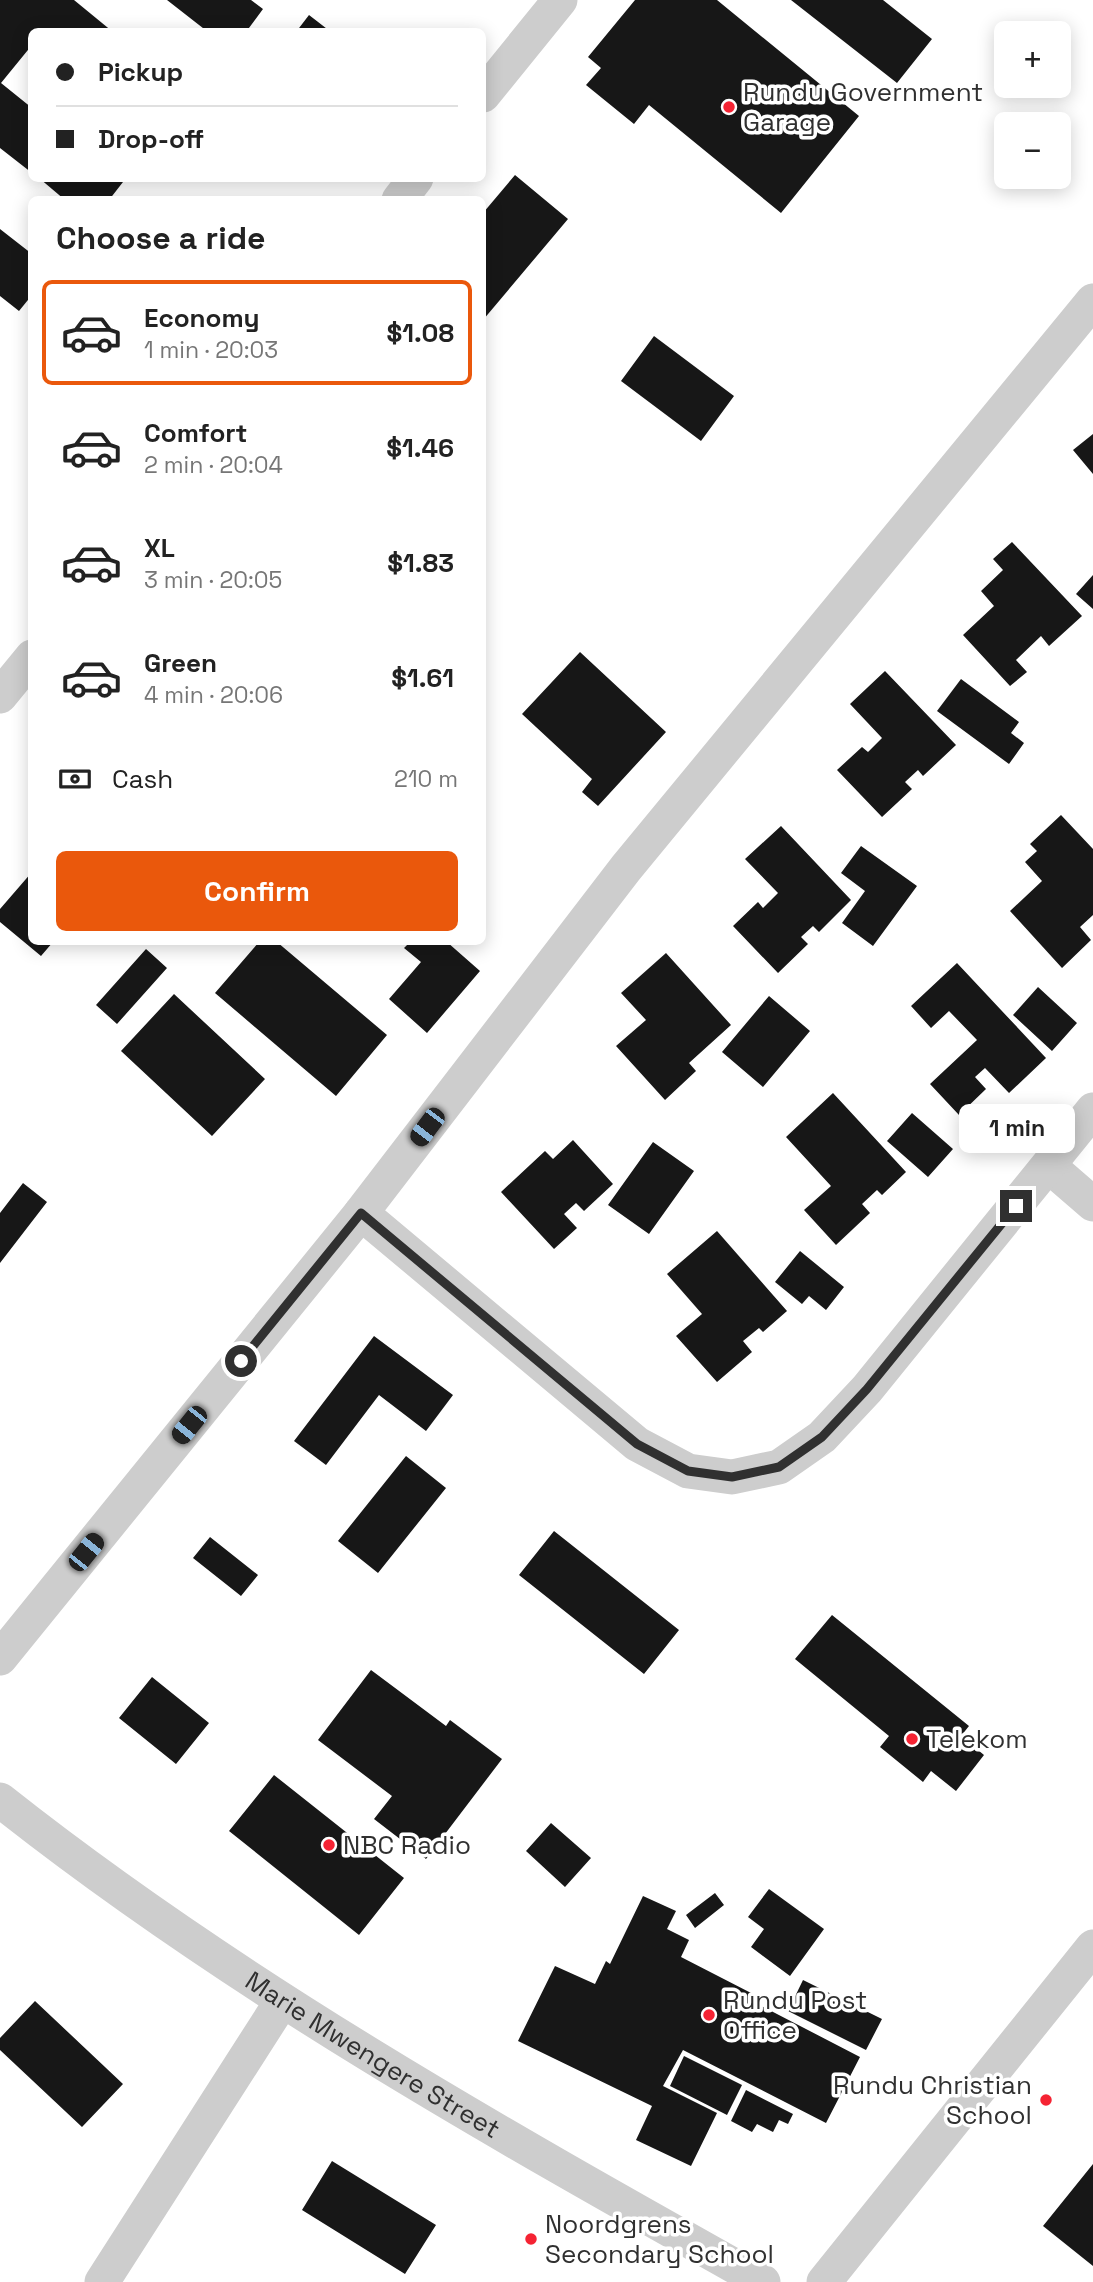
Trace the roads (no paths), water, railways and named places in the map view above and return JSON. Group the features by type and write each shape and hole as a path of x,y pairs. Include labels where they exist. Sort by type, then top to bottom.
{"street":[{"path":"486,91 560,0"},
{"path":"402,196 413,182"},
{"path":"0,1658 361,1213 625,868 1093,301"},
{"path":"0,696 28,662"},
{"path":"361,1213 637,1444 688,1471 732,1477 779,1467 822,1437 867,1389 1093,1110"},
{"path":"1049,1166 1093,1204"},
{"name":"Marie Mwengere Street","path":"0,1800 94,1871 282,2001 408,2078 763,2282"},
{"path":"824,2282 1093,1947"},
{"path":"102,2282 282,2001"}],"place":[{"name":"Rundu Government Garage","path":"729,107"},
{"name":"Telekom","path":"912,1739"},
{"name":"NBC Radio","path":"329,1845"},
{"name":"Rundu Post Office","path":"709,2015"},
{"name":"Rundu Christian School","path":"1046,2100"},
{"name":"Noordgrens Secondary School","path":"531,2239"}]}
